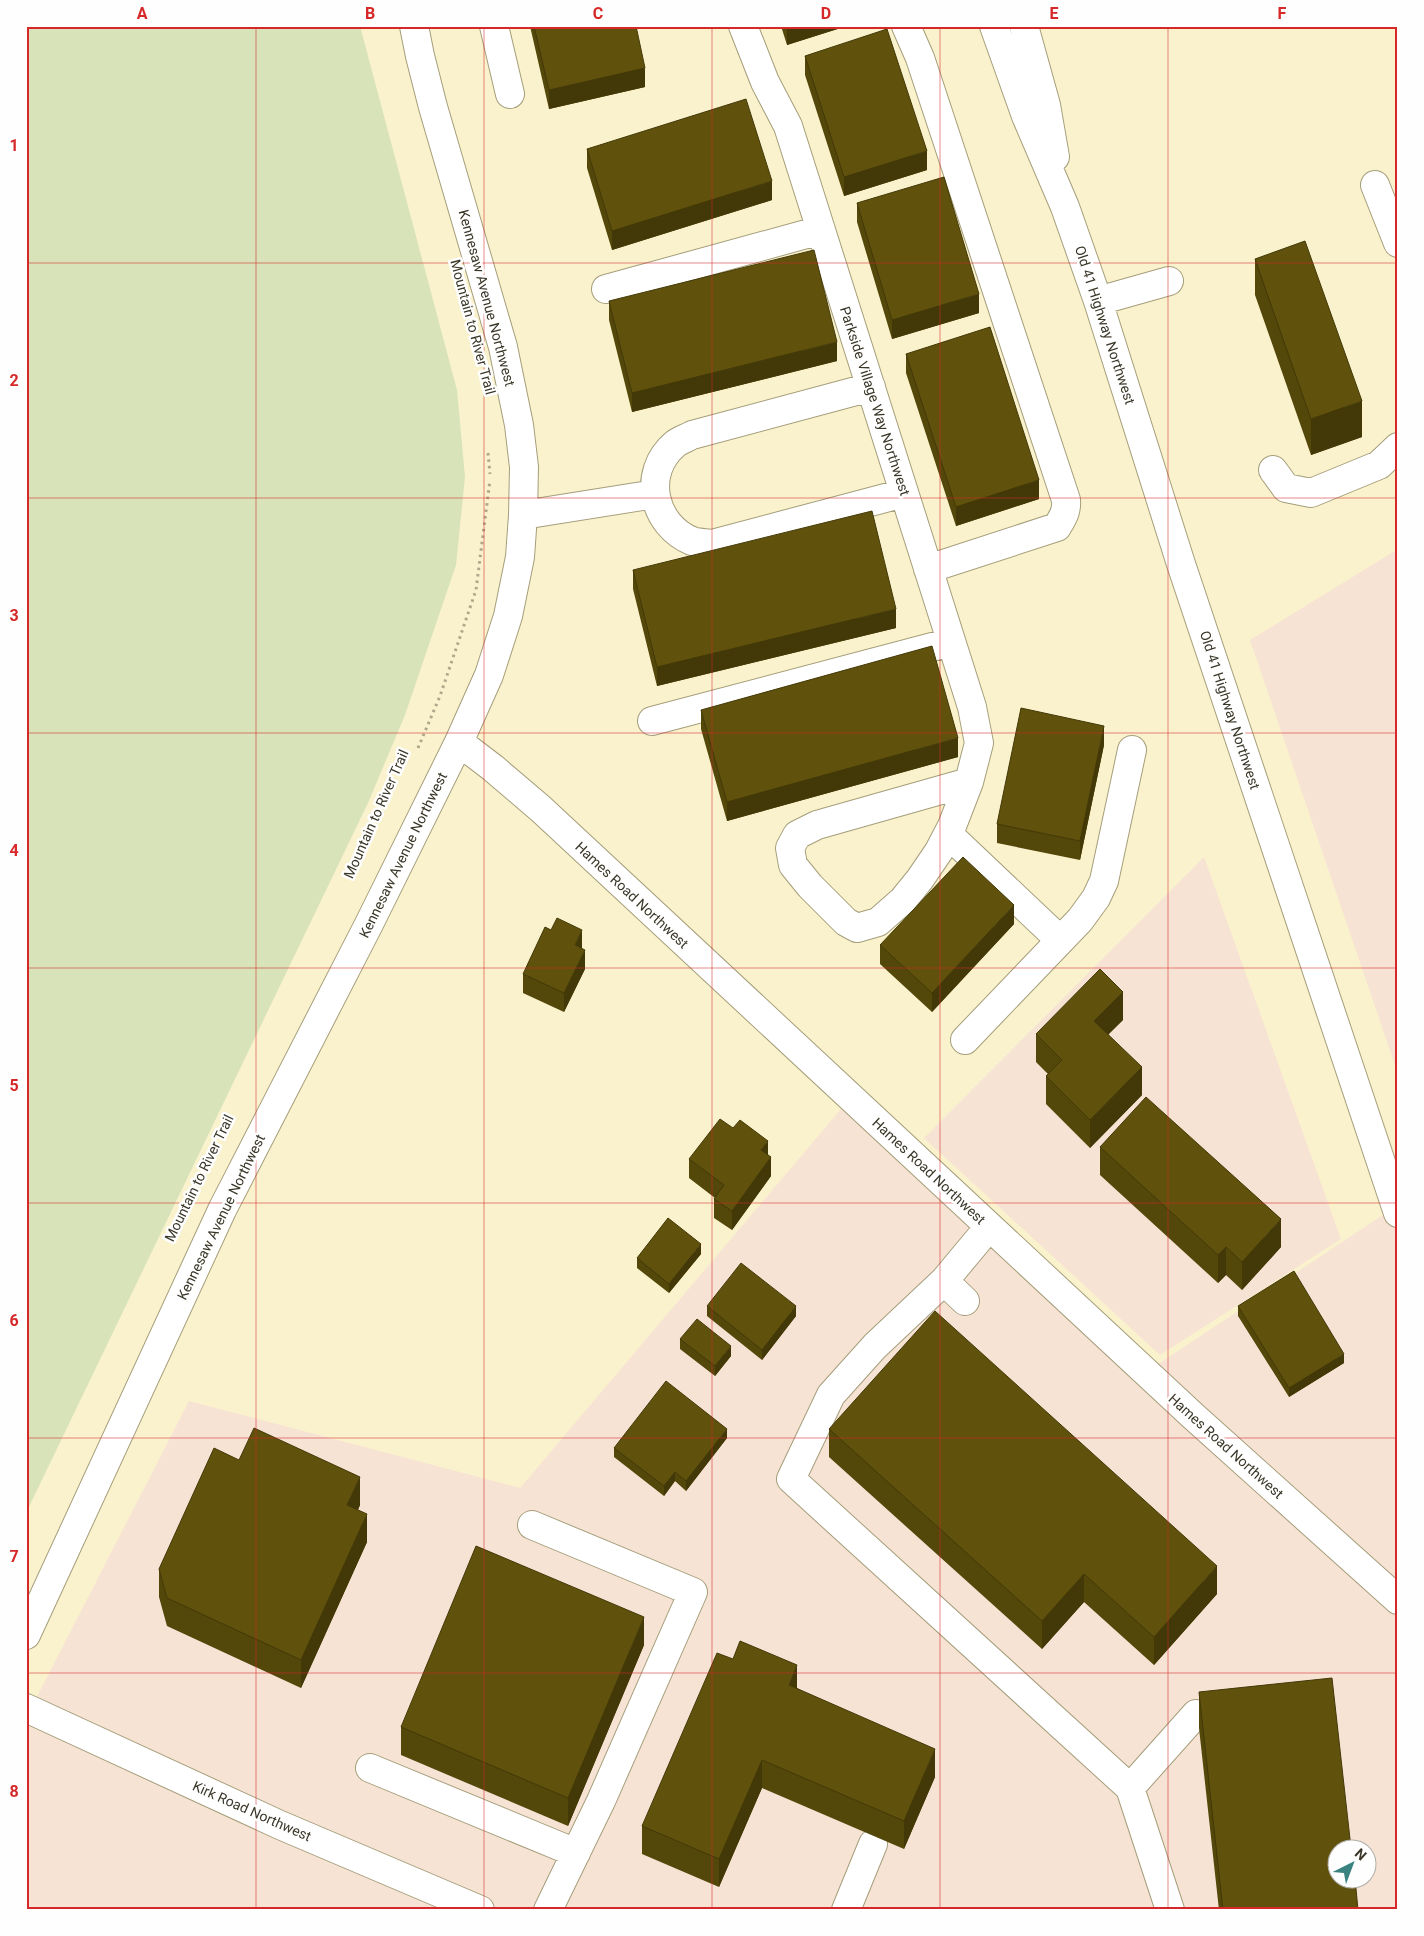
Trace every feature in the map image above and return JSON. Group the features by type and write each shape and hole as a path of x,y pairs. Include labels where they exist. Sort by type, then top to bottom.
{"street":[{"name":"Kennesaw Avenue Northwest","path":"26,1635 222,1210 369,924 459,742 489,675 508,616 520,557 523,515 524,467 519,424 503,347 434,107 414,26"},
{"path":"494,26 510,94"},
{"name":"Parkside Village Way Northwest","path":"743,26 765,82 788,126 972,707 978,743 969,782 939,851 920,879 902,900 878,922 857,928 846,922 810,886 793,865 790,848 797,835 817,825 969,782"},
{"path":"906,26 920,58 1067,507 1065,515 1057,526 928,569"},
{"name":"Old 41 Highway Northwest","path":"994,26 1026,116 1065,207 1098,301 1181,564 1398,1213"},
{"name":"Old 41 Highway Northwest","path":"1024,26 1046,106 1065,207"},
{"path":"1375,185 1398,243"},
{"path":"606,290 821,230"},
{"path":"1098,301 1169,281"},
{"path":"870,387 692,434 674,445 660,465 655,480 657,504 667,522 677,532 693,541 712,544 904,493"},
{"path":"1273,470 1286,488 1311,492 1379,465 1398,447"},
{"path":"523,515 656,494"},
{"path":"652,721 951,642"},
{"name":"Hames Road Northwest","path":"459,742 541,809 989,1228 1192,1415 1398,1600"},
{"path":"965,1040 1092,905 1100,890 1132,750"},
{"path":"948,834 1060,940"},
{"path":"989,1228 944,1281 875,1346 831,1395 791,1479 1130,1788 1170,1910"},
{"path":"944,1281 965,1301"},
{"path":"532,1525 693,1592 602,1801 548,1910"},
{"name":"Kirk Road Northwest","path":"26,1708 280,1825 480,1910"},
{"path":"1130,1788 1196,1714"},
{"path":"370,1768 576,1853"},
{"path":"846,1910 873,1844"}],"path":[{"name":"Mountain to River Trail","path":"418,748 440,696 476,590 490,477 487,448"}],"shaded area":[{"path":"1398,549 1398,1074 1250,640"},
{"path":"1204,857 1341,1239 1160,1355 924,1138"},
{"path":"841,1109 1134,1380 1398,1205 1398,1910 26,1910 26,1718 189,1401 520,1488"}],"green space":[{"path":"26,26 360,26 457,390 465,477 456,565 405,715 368,803 26,1513"}],"building":[{"path":"534,26 636,26 645,68 549,90"},
{"path":"887,29 927,151 844,177 805,56"},
{"path":"746,99 772,181 612,231 587,149"},
{"path":"944,177 979,294 892,320 857,203"},
{"path":"1305,241 1362,401 1311,419 1255,259"},
{"path":"814,250 837,342 632,393 609,301"},
{"path":"990,327 1039,480 956,507 906,354"},
{"path":"872,511 896,609 657,667 633,570"},
{"path":"932,646 958,738 727,802 701,710"},
{"path":"1021,708 1104,726 1080,841 997,824"},
{"path":"963,857 1014,905 932,993 880,945"},
{"path":"557,918 582,930 575,945 585,950 564,993 523,974 545,927 551,930"},
{"path":"1100,969 1123,992 1094,1021 1142,1067 1090,1120 1046,1076 1062,1060 1036,1034"},
{"path":"1146,1097 1281,1219 1242,1262 1226,1247 1218,1255 1100,1147"},
{"path":"720,1119 733,1128 740,1120 768,1141 761,1150 771,1157 732,1211 714,1199 724,1185 689,1159"},
{"path":"668,1218 701,1244 669,1284 637,1258"},
{"path":"741,1263 796,1306 762,1350 707,1306"},
{"path":"1294,1271 1344,1354 1289,1388 1238,1306"},
{"path":"935,1311 1217,1566 1154,1637 1084,1574 1042,1621 829,1429"},
{"path":"697,1319 731,1346 715,1366 680,1339"},
{"path":"666,1381 727,1429 686,1481 675,1472 664,1486 614,1448"},
{"path":"254,1428 360,1477 347,1505 367,1514 301,1660 167,1598 159,1569 214,1448 239,1460"},
{"path":"476,1546 644,1617 568,1798 401,1727"},
{"path":"740,1641 797,1665 789,1685 935,1749 904,1821 762,1760 719,1859 642,1826 717,1653 733,1659"},
{"path":"1332,1678 1350,1838 1326,1838 1326,1888 1356,1888 1358,1910 1223,1910 1199,1692"}]}
